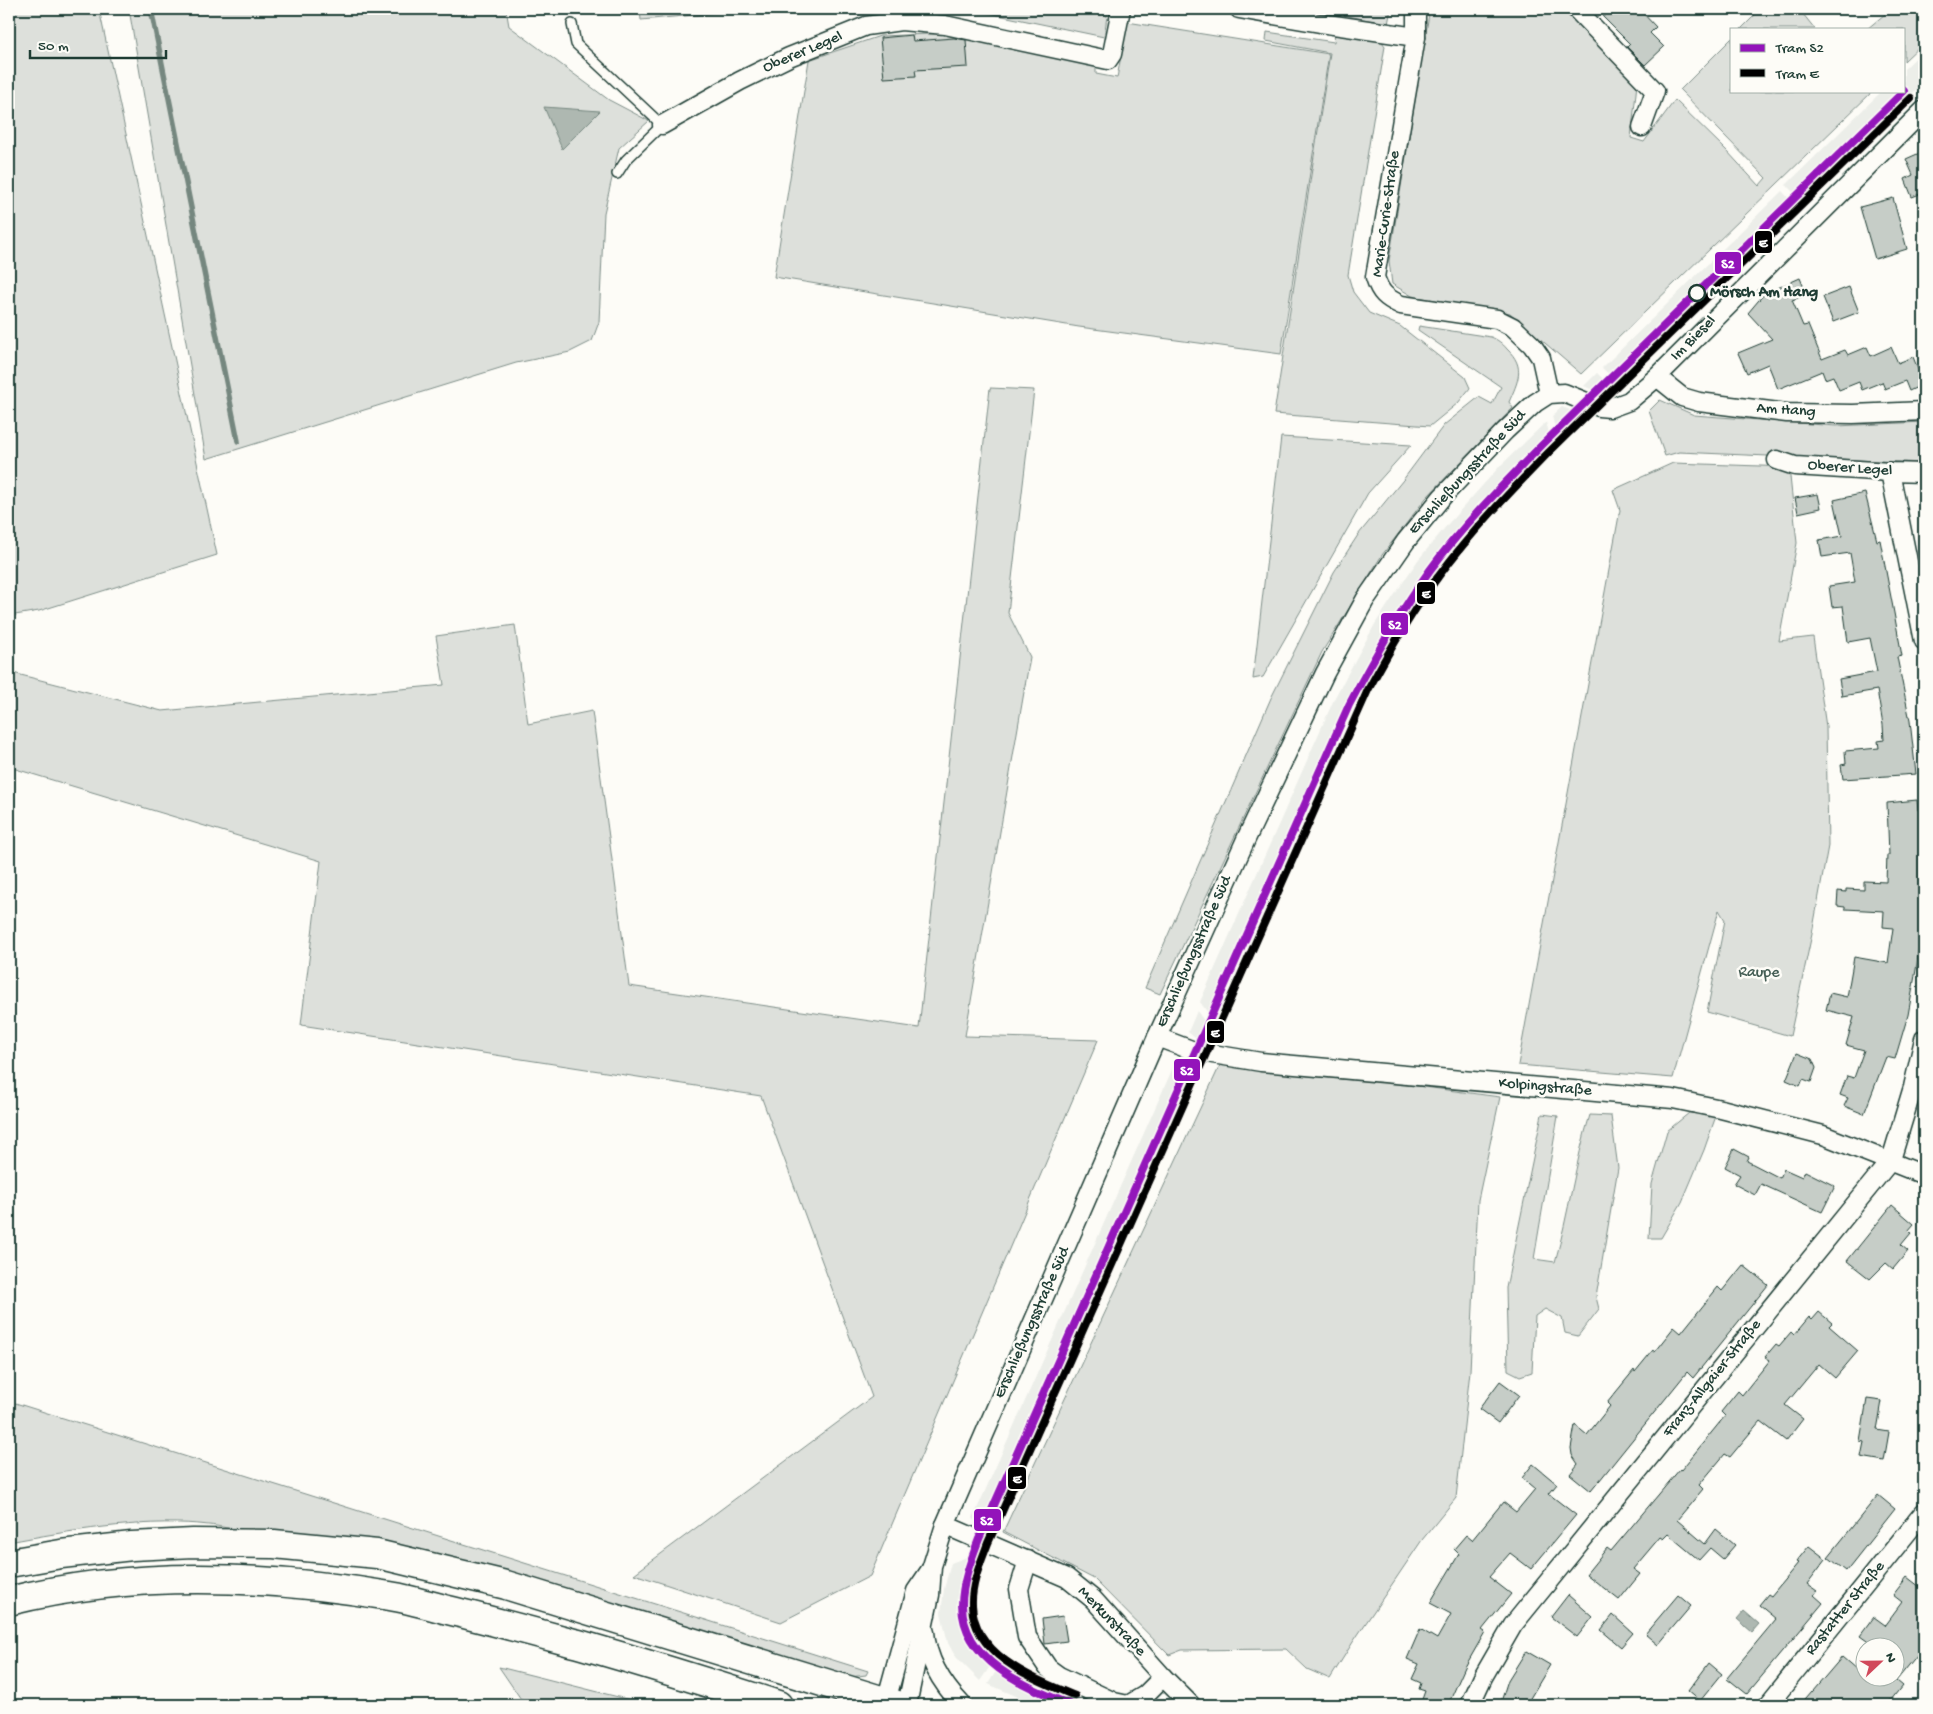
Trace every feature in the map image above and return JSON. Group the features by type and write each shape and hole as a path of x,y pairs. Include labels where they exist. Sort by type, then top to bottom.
{"main road":[{"path":"9,1563 132,1546 193,1543 274,1544 377,1554 506,1586 893,1704"},
{"path":"9,1601 94,1585 164,1580 241,1579 328,1587 392,1596 511,1625 707,1682 778,1705"}],"street":[{"name":"Oberer Legel","path":"662,125 740,81 789,57 866,26 901,21 946,25 1108,60 1112,54 1121,9"},
{"path":"1238,9 1320,24 1416,38"},
{"name":"Marie-Curie-Straße","path":"1416,9 1416,38 1375,277 1378,289 1386,298 1401,305 1497,319 1513,327 1532,345 1541,358 1549,394"},
{"path":"1576,9 1655,91 1642,127"},
{"name":"Im Biesel","path":"1549,394 1564,393 1599,407 1610,408 1629,401 1657,376 1924,110"},
{"name":"Am Hang","path":"1657,376 1682,397 1699,402 1787,413 1853,414 1924,411"},
{"name":"Erschließungsstraße Süd","path":"893,1704 924,1621 930,1595 932,1566 945,1525 1157,1037 1247,837 1324,673 1365,600 1406,541 1442,497 1518,418 1549,394"},
{"name":"Oberer Legel","path":"1777,460 1796,466 1924,473"},
{"path":"1890,472 1924,641"},
{"name":"Kolpingstraße","path":"1157,1037 1194,1051 1261,1062 1673,1099 1823,1135 1891,1160 1924,1175"},
{"name":"Franz-Allgaier-Straße","path":"1470,1705 1483,1677 1512,1625 1891,1160 1913,1087 1924,1039"},
{"name":"Rastatter Straße","path":"1768,1705 1924,1512"},
{"name":"Merkurstraße","path":"945,1525 1067,1578 1093,1599 1162,1678 1191,1705"},
{"path":"1028,1560 1019,1589 1027,1637 1048,1668 1059,1676 1106,1698 1128,1705 1145,1695 1162,1678"},
{"name":"Erschließungsstraße Süd","path":"893,1704 916,1591 932,1566"},
{"name":"Erschließungsstraße Süd","path":"924,1621 926,1642 936,1672 944,1686 962,1705"}],"lane":[{"path":"572,24 576,44 662,125 626,160 617,174"}],"shaded area":[{"path":"1924,50 1924,82 1802,201 1786,185 1881,92 1906,92 1906,67"},
{"path":"544,107 600,111 562,149"},
{"path":"1782,191 1795,205 1616,381 1602,368"},
{"path":"1597,373 1610,386 1602,394 1584,386"},
{"path":"1562,407 1581,414 1557,437 1552,416"},
{"path":"1546,422 1552,443 1460,540 1432,576 1388,641 1351,711 1213,1020 1200,1002 1335,697 1375,624 1418,560 1448,524 1499,467"},
{"path":"1197,1011 1209,1028 1202,1044 1188,1032"},
{"path":"1182,1060 1195,1060 986,1535 973,1518 1175,1063"},
{"path":"980,1552 971,1583 969,1618 975,1634 985,1648 996,1658 980,1681 955,1656 948,1643 941,1613 944,1589 951,1563"},
{"path":"1744,1611 1759,1624 1752,1632 1737,1619"},
{"path":"1002,1662 1039,1687 1082,1705 1037,1705 988,1684"}],"green space":[{"path":"9,9 99,9 217,555 39,611 9,616"},
{"path":"129,9 506,9 509,26 609,100 649,121 619,148 604,213 599,322 592,341 570,352 516,363 206,459"},
{"path":"640,9 760,9 641,20"},
{"path":"969,9 1108,9 1104,37"},
{"path":"1314,9 1391,9 1388,24"},
{"path":"1436,9 1567,13 1637,84 1631,138 1644,142 1675,100 1727,151 1759,186 1766,178 1680,90 1730,40 1730,92 1872,92 1581,374 1510,313 1412,296 1392,284 1389,261 1429,14"},
{"path":"1761,9 1799,9 1814,28 1742,28"},
{"path":"1891,9 1924,9 1924,42 1906,59 1906,28 1868,28"},
{"path":"1127,22 1329,54 1281,354 1079,327 774,277 809,60 880,36 954,33 1096,65 1096,74 1117,78"},
{"path":"1335,31 1380,39 1385,46 1348,275 1353,292 1369,313 1400,326 1465,377 1470,388 1458,403 1430,426 1274,414 1330,53 1266,41 1267,32 1334,42"},
{"path":"1419,326 1491,337 1502,343 1517,362 1519,374 1509,402 1513,408 1426,498 1382,555 1322,652 1160,994 1145,988 1271,698 1334,572 1358,535 1403,480 1444,425 1479,397 1492,404 1501,387 1418,330"},
{"path":"990,388 1034,390 1008,613 1030,657 965,1036 1098,1040 870,1576 781,1622 634,1574 872,1397 761,1096 301,1025 321,861 9,767 9,672 162,711 444,685 436,636 515,625 528,724 592,711 629,986 919,1028"},
{"path":"1660,400 1694,415 1836,426 1924,422 1924,463 1679,452 1665,456 1649,411"},
{"path":"1281,437 1411,445 1368,493 1263,677 1253,679"},
{"name":"Raupe","path":"1673,463 1789,467 1797,543 1779,641 1813,637 1826,727 1828,846 1812,934 1790,1036 1707,1012 1725,920 1719,910 1673,1078 1518,1065 1620,510 1613,490"},
{"path":"1222,1061 1308,1076 1402,1084 1500,1097 1478,1200 1470,1371 1456,1498 1422,1540 1330,1679 1307,1669 1286,1649 1182,1650 1169,1655 1094,1579 1003,1532"},
{"path":"1689,1113 1716,1116 1682,1202 1661,1238 1649,1238 1652,1184 1667,1131"},
{"path":"1542,1114 1558,1116 1534,1259 1555,1262 1590,1115 1611,1116 1618,1168 1596,1297 1599,1309 1578,1336 1565,1333 1562,1318 1545,1309 1535,1316 1532,1372 1520,1376 1508,1370 1506,1288"},
{"path":"9,1401 868,1671 866,1675 850,1677 252,1532 212,1525 153,1523 129,1525 79,1530 9,1542"},
{"path":"499,1667 650,1705 525,1705"}],"building":[{"path":"1612,9 1639,9 1656,27 1650,33 1664,47 1645,65 1627,47 1630,44 1603,17"},
{"path":"912,35 913,41 954,38 966,40 968,67 915,70 916,76 884,78 880,38"},
{"path":"1924,151 1924,203 1920,194 1912,197 1905,179 1913,175 1906,159"},
{"path":"1893,198 1907,249 1875,259 1860,207"},
{"path":"1800,278 1807,295 1792,300 1803,326 1808,325 1822,359 1845,350 1848,355 1867,347 1871,356 1891,347 1898,363 1913,357 1924,384 1909,391 1905,381 1885,389 1882,382 1862,390 1859,382 1839,390 1833,376 1825,379 1822,371 1778,389 1768,364 1747,373 1738,353 1772,339 1748,313 1764,294"},
{"path":"1849,287 1859,312 1833,322 1823,297"},
{"path":"1865,493 1877,541 1880,540 1902,656 1897,657 1910,721 1916,774 1843,779 1841,765 1846,764 1845,751 1879,748 1878,741 1884,740 1883,725 1877,690 1842,696 1839,679 1877,672 1870,638 1848,642 1843,606 1832,607 1829,586 1855,582 1850,553 1822,557 1819,540 1842,536 1834,500"},
{"path":"1818,494 1821,508 1798,513 1795,498"},
{"path":"1917,800 1918,810 1923,810 1924,838 1923,903 1917,964 1908,1015 1895,1059 1886,1057 1864,1114 1844,1106 1848,1098 1840,1095 1847,1076 1854,1078 1864,1050 1846,1045 1854,1017 1826,1010 1830,993 1847,997 1854,957 1888,963 1893,928 1883,927 1884,911 1845,909 1845,907 1837,906 1838,891 1846,892 1846,889 1864,890 1864,881 1886,882 1887,855 1889,855 1887,803"},
{"path":"1797,1053 1812,1059 1816,1068 1811,1082 1803,1079 1800,1086 1786,1080"},
{"path":"1734,1149 1749,1157 1747,1161 1780,1178 1784,1169 1802,1177 1805,1171 1835,1186 1822,1212 1761,1184 1755,1195 1734,1184 1740,1175 1725,1167"},
{"path":"1892,1205 1914,1224 1908,1231 1911,1233 1901,1245 1908,1251 1893,1269 1886,1263 1870,1279 1847,1261"},
{"path":"1743,1265 1768,1285 1693,1378 1687,1372 1591,1491 1570,1474 1578,1464 1572,1455 1571,1448 1575,1425 1587,1435 1610,1406 1607,1403 1634,1370 1635,1372 1653,1350 1655,1351 1674,1327 1681,1333 1718,1287 1722,1291"},
{"path":"1819,1312 1832,1323 1829,1326 1858,1351 1835,1378 1819,1364 1785,1405 1803,1419 1786,1441 1760,1421 1730,1457 1725,1454 1699,1485 1703,1489 1677,1520 1705,1544 1716,1529 1735,1545 1723,1559 1710,1548 1699,1560 1668,1534 1663,1539 1660,1537 1633,1569 1640,1574 1619,1600 1586,1574 1607,1548 1611,1551 1681,1470 1725,1416 1721,1412 1738,1391 1742,1395 1770,1360 1765,1357 1776,1344 1779,1346 1791,1332 1794,1335 1809,1317 1812,1320"},
{"path":"1500,1381 1519,1395 1498,1423 1479,1409"},
{"path":"1867,1399 1882,1401 1877,1430 1889,1432 1884,1461 1861,1457 1864,1442 1860,1441"},
{"path":"1533,1464 1557,1484 1549,1494 1576,1515 1531,1569 1510,1553 1489,1577 1511,1594 1482,1630 1485,1632 1465,1667 1448,1705 1420,1705 1425,1691 1419,1689 1421,1683 1412,1679 1419,1664 1407,1659 1420,1629 1437,1639 1451,1614 1430,1603 1459,1554 1454,1549 1466,1535 1472,1540 1503,1502 1516,1512 1535,1489 1522,1478"},
{"path":"1878,1495 1895,1509 1846,1571 1828,1557"},
{"path":"1809,1546 1826,1559 1807,1584 1817,1591 1814,1595 1823,1603 1747,1694 1727,1678 1776,1619 1759,1605 1768,1594 1771,1596 1798,1563 1796,1562"},
{"path":"1907,1577 1924,1590 1924,1659 1918,1654 1906,1669 1906,1636 1860,1636 1874,1617 1885,1625 1902,1602 1893,1595"},
{"path":"1568,1595 1593,1617 1577,1637 1551,1617"},
{"path":"1678,1595 1691,1606 1658,1645 1645,1634"},
{"path":"1613,1615 1633,1633 1621,1647 1601,1630"},
{"path":"1063,1616 1067,1641 1045,1644 1042,1619"},
{"path":"1526,1651 1550,1665 1526,1705 1500,1705 1508,1680"},
{"path":"1842,1657 1856,1669 1856,1686 1902,1686 1887,1705 1801,1705"},
{"path":"1709,1663 1722,1674 1700,1701 1688,1691"}],"waterway":[{"path":"151,9 238,441"}],"tram line":[{"name":"S2","path":"1071,1705 1036,1690 1000,1670 985,1657 973,1642 965,1625 962,1605 967,1572 979,1539 1349,705 1387,636 1419,586 1443,553 1484,506 1542,445 1903,92"},
{"name":"E","path":"1075,1696 1042,1682 1009,1664 983,1639 975,1623 972,1605 977,1573 988,1543 1368,690 1392,646 1428,590 1491,513 1549,452 1911,98"}],"place":[{"name":"Mörsch Am Hang","path":"1697,293"}]}
